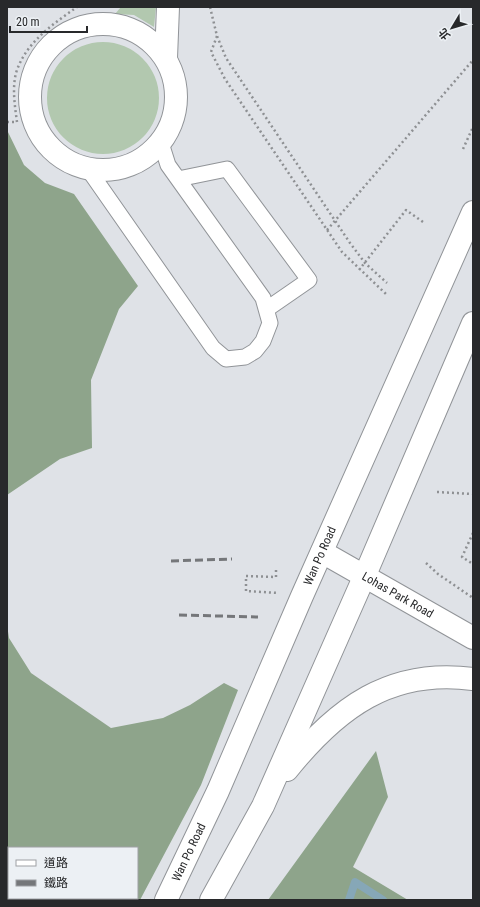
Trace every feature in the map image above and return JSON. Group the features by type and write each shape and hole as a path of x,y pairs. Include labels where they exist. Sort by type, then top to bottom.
{"main road":[{"path":"80,16 130,28 150,40 166,58 174,79 177,101 172,124 161,144 146,157 128,166 108,171 88,169 65,160 47,144 35,123 30,99 33,75 44,54 80,16 104,7"},
{"path":"166,58 168,7"},
{"name":"Wan Po Road","path":"166,900 218,791 473,212"},
{"path":"211,900 263,806 365,575 473,323"},
{"name":"Lohas Park Road","path":"322,552 365,575 473,638"},
{"path":"263,806 288,770 308,745 329,725 354,705 392,685 418,678 440,677 473,679"}],"lane":[{"path":"88,169 219,355 226,359 245,358 255,351 264,341 270,323 263,298 168,165 161,144"},
{"path":"178,179 227,169 309,280 267,309"}],"path":[{"path":"210,7 217,36 226,58 365,263 387,283"},
{"path":"7,122 17,122 14,100 16,73 27,52 41,33 80,16"},
{"path":"217,36 210,52 225,79 342,252 359,270 386,294"},
{"path":"327,230 473,60"},
{"path":"463,149 473,128"},
{"path":"359,270 406,210 424,222"},
{"path":"438,492 473,494"},
{"path":"473,533 462,557 473,564"},
{"path":"426,563 438,574 473,598"},
{"path":"267,591 246,591 246,576 276,577 276,570"}],"green space":[{"path":"121,7 156,7 154,27 134,15 115,14"},
{"path":"103,42 114,43 124,47 134,52 142,59 149,67 154,77 158,87 158,109 154,119 149,129 142,137 134,144 124,149 114,153 103,154 92,153 82,149 72,144 64,137 57,129 52,119 48,109 47,98 48,87 52,77 57,67 64,59 72,52 82,47 92,43"},
{"path":"7,130 24,165 45,183 74,194 138,286 119,309 91,380 92,448 60,459 7,495"},
{"path":"7,625 9,638 31,673 111,728 163,718 190,705 224,683 238,690 201,785 140,900 7,900"},
{"path":"376,751 388,797 353,867 408,900 268,900"}],"waterway":[{"path":"349,900 355,882 383,900"}],"railway":[{"path":"171,561 232,559"},
{"path":"179,615 258,617"}]}
